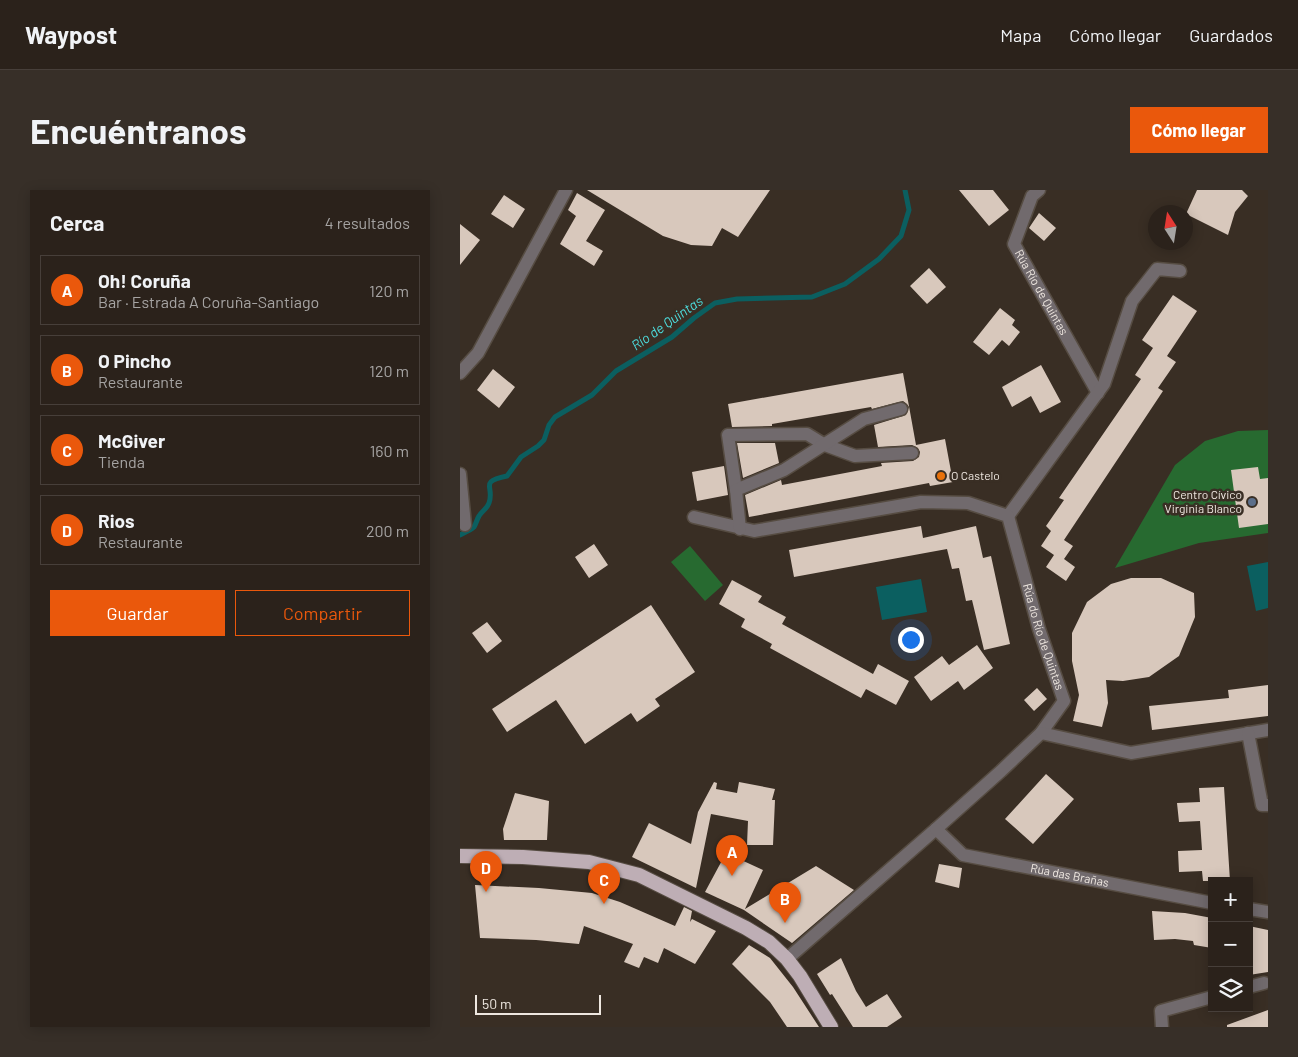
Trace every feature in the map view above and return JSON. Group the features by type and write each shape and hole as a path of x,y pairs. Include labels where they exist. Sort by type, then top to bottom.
{"highway":[{"path":"460,847 524,857"},
{"path":"460,856 524,857 589,862 639,875 746,928 769,942 787,959 800,976 831,1027"}],"street":[{"path":"460,374 478,353 566,190"},
{"name":"Rúa Río de Quintas","path":"1039,190 1032,196 1014,244 1098,393"},
{"path":"694,517 754,531 921,502 968,503 1008,516 1104,384 1132,301 1157,269 1180,271"},
{"path":"736,490 784,470 864,419 901,409"},
{"path":"740,529 728,435 807,434 825,445 855,456 912,454"},
{"path":"460,474 465,525"},
{"name":"Rúa do Río de Quintas","path":"787,959 936,829 1041,733 1064,701 1039,629 1008,516"},
{"path":"1041,733 1131,753 1268,730"},
{"path":"1248,733 1262,805 1268,805"},
{"name":"Rúa das Brañas","path":"936,829 963,855 1208,902"},
{"path":"1253,910 1268,912"},
{"path":"1253,986 1264,982"},
{"path":"1162,1027 1161,1010 1208,998"}],"green space":[{"path":"1268,430 1268,533 1199,543 1115,568 1175,465 1205,441 1238,431"},
{"path":"690,546 723,585 705,601 671,562"}],"water":[{"path":"1268,562 1268,608 1256,611 1247,566"},
{"path":"921,579 927,612 882,620 876,587"}],"building":[{"path":"587,190 770,190 738,237 722,228 712,246 691,245 663,236"},
{"path":"959,190 993,190 1009,210 989,226"},
{"path":"1197,190 1242,190 1248,196 1235,212 1228,235 1193,218 1193,205 1190,205"},
{"path":"577,193 605,210 586,241 603,251 594,266 560,244 576,216 568,210"},
{"path":"504,195 525,209 513,228 491,214"},
{"path":"1039,213 1056,228 1044,241 1029,228"},
{"path":"460,224 480,240 460,265"},
{"path":"929,268 946,287 927,304 910,286"},
{"path":"1173,295 1197,311 1167,356 1176,362 1158,388 1163,391 1064,540 1073,546 1064,559 1075,567 1066,581 1046,567 1054,555 1041,546 1051,531 1046,526 1064,500 1059,498 1141,379 1135,375 1153,348 1142,340"},
{"path":"1000,308 1015,320 1012,325 1020,332 1009,346 1002,340 989,355 973,342"},
{"path":"1041,365 1061,402 1040,413 1031,396 1012,407 1002,387"},
{"path":"493,369 515,387 499,408 477,390"},
{"path":"903,373 916,445 945,439 953,482 930,486 929,483 749,517 745,495 781,480 782,485 882,466 881,463 913,461 919,457 920,452 918,448 912,445 878,447 874,425 906,415 909,407 903,401 872,409 871,407 772,424 772,426 732,427 728,404"},
{"path":"737,443 775,443 779,463 743,478"},
{"path":"724,466 728,495 697,501 692,472"},
{"name":"Centro Cívico Virginia Blanco","path":"1258,467 1260,479 1268,478 1268,524 1239,528 1231,470"},
{"path":"921,526 923,538 976,526 983,558 991,556 1010,644 984,650 972,600 966,601 959,568 952,569 947,549 794,577 789,550"},
{"path":"594,544 608,565 589,578 575,557"},
{"path":"1131,578 1161,578 1194,593 1195,617 1179,656 1149,677 1123,681 1106,680 1108,703 1102,727 1073,721 1079,695 1072,661 1072,633 1087,602 1111,584"},
{"path":"732,580 762,596 758,602 786,617 782,624 873,674 878,664 909,681 896,705 866,689 861,698 770,648 772,644 741,627 745,619 719,604"},
{"path":"651,605 695,672 655,699 660,706 637,722 631,713 585,744 556,700 507,732 492,709"},
{"path":"487,622 502,641 487,653 472,633"},
{"path":"977,645 993,668 964,690 958,681 931,701 914,677 942,656 949,665"},
{"path":"1268,685 1268,716 1152,730 1149,706 1229,698 1228,690"},
{"path":"1037,688 1047,699 1034,711 1024,700"},
{"path":"1046,774 1074,799 1033,844 1005,819"},
{"path":"714,782 717,783 716,789 737,793 739,782 775,789 772,800 775,800 773,845 747,845 748,821 711,814 696,888 632,857 649,823 691,844 698,812"},
{"path":"1224,787 1230,877 1208,877 1208,881 1203,881 1202,871 1179,872 1178,851 1202,850 1200,821 1179,822 1177,803 1200,802 1199,788"},
{"path":"515,793 549,801 547,840 504,840 503,829"},
{"path":"726,853 763,870 745,909 816,866 854,890 792,943 744,910 705,892"},
{"path":"939,864 962,868 959,888 935,882"},
{"path":"475,885 592,893 620,902 675,926 684,907 692,911 690,922 692,919 716,931 695,964 664,948 658,963 644,957 639,968 624,962 633,944 584,926 579,944 480,938"},
{"path":"1152,911 1185,913 1208,917 1208,947 1194,945 1193,941 1175,939 1154,940"},
{"path":"1253,927 1268,930 1268,972 1253,974"},
{"path":"749,945 770,958 793,987 819,1027 787,1027 770,1002 732,964"},
{"path":"841,958 856,991 866,1007 887,994 902,1017 887,1027 853,1027 817,974"},
{"path":"1268,1010 1268,1027 1227,1027 1227,1025"}],"waterway":[{"name":"Río de Quintas","path":"460,535 474,527 479,516 488,505 490,483 493,480 507,476 521,457 544,440 549,425 555,417 592,395 616,371 672,337 715,303 737,299 812,297 845,284 879,259 901,236 909,210 905,190"}],"place":[{"name":"O Castelo","path":"941,476"},
{"name":"Centro Cívico Virginia Blanco","path":"1252,502"},
{"name":"Oh! Coruña","path":"732,876"},
{"name":"Rios","path":"486,892"},
{"name":"McGiver","path":"604,904"},
{"name":"O Pincho","path":"785,923"}]}
